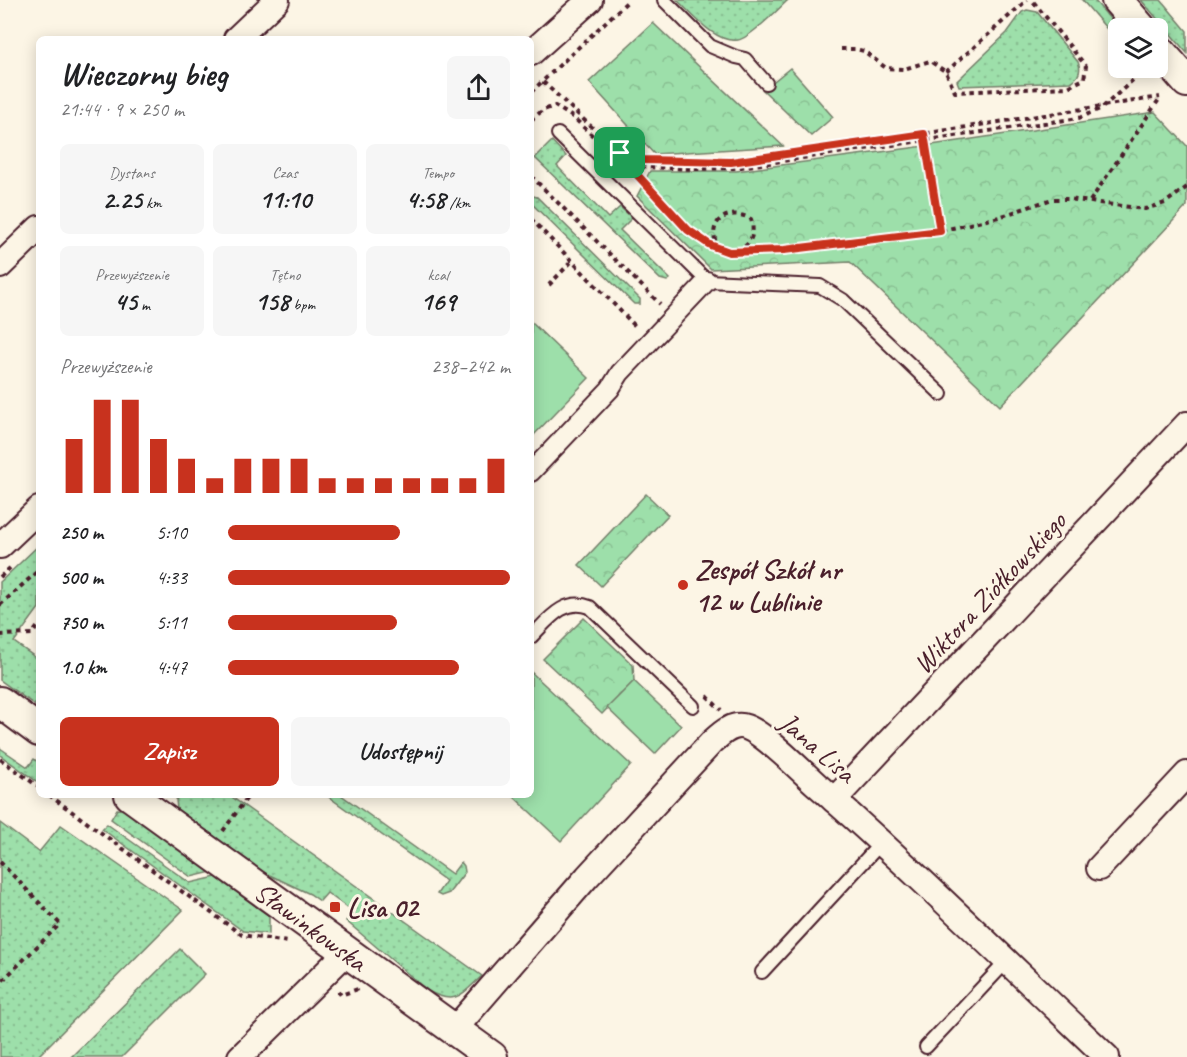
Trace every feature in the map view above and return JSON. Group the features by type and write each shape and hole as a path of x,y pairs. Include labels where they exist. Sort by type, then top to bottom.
{"street":[{"path":"239,36 277,0"},
{"path":"534,50 590,0"},
{"path":"1117,0 1132,18"},
{"path":"1168,60 1187,82"},
{"path":"0,266 36,231"},
{"path":"534,469 610,389 620,373 707,281"},
{"name":"Wiktora Ziółkowskiego","path":"834,800 1187,424"},
{"path":"0,546 36,512"},
{"path":"0,702 36,729"},
{"name":"Jana Lisa","path":"454,1030 711,743 727,730 736,726 745,726 760,735 834,800 1107,1057"},
{"path":"1099,868 1187,774"},
{"name":"Sławinkowska","path":"134,798 492,1057"},
{"path":"240,1057 347,952"}],"lane":[{"path":"664,0 710,45 744,59 766,83"},
{"path":"558,134 707,281 820,286 843,300 941,394"},
{"path":"534,634 555,612 564,607 581,604 590,608 693,706"},
{"path":"762,972 880,843"},
{"path":"926,1047 1006,962"}],"path":[{"path":"534,90 629,0"},
{"path":"946,72 1027,0"},
{"path":"841,49 864,51 886,68 904,69 930,61 946,72 955,92 1068,87 1084,79 1086,66 1032,0"},
{"path":"534,118 549,107 562,109 606,150 622,160 643,167 734,168 1079,118 1102,108 1136,78"},
{"path":"543,82 620,153 644,160 731,162 1102,108 1160,97 1089,202"},
{"path":"924,134 940,231"},
{"path":"605,140 688,230 710,245 729,252 784,250 940,231 999,217 1052,199 1145,209 1165,203 1187,187"},
{"path":"534,179 673,317"},
{"path":"719,249 714,240 717,222 727,215 741,214 751,219 754,228 751,239 745,247 736,252"},
{"path":"534,222 650,341"},
{"path":"549,285 572,261"},
{"path":"0,605 36,573"},
{"path":"0,635 32,634 36,629"},
{"path":"693,706 705,695 736,726"},
{"path":"0,759 36,786"},
{"path":"53,798 242,935 292,943"},
{"path":"222,833 247,798"},
{"path":"0,862 60,924 0,983"},
{"path":"323,975 341,994 352,992 379,975"}],"green space":[{"path":"677,0 788,0 743,38 730,40 713,33"},
{"path":"1082,0 1094,0 1110,18 1108,30"},
{"path":"1141,0 1161,0 1187,31 1187,53 1168,31 1168,18 1157,18"},
{"path":"1027,10 1037,12 1078,62 1080,71 1076,78 1071,82 959,86 957,81 1007,33 1022,12"},
{"path":"653,23 783,146 654,154 589,82"},
{"path":"790,68 833,117 811,136 763,90"},
{"path":"1155,112 1187,146 1187,206 1000,406 850,262 711,269 637,196 650,171 736,171"},
{"path":"552,141 566,156 557,166 608,218 620,207 632,218 620,230 670,279 667,281 660,279 535,158"},
{"path":"534,196 640,299 640,304 634,304 534,206"},
{"path":"534,325 589,378 534,435"},
{"path":"646,494 668,515 601,586 579,565"},
{"path":"36,548 36,612 14,642 36,658 36,706 0,680 0,582"},
{"path":"584,618 633,665 634,681 602,714 543,659"},
{"path":"534,675 631,765 561,841 515,798 534,798"},
{"path":"634,681 681,726 655,754 607,708"},
{"path":"0,748 28,767 34,759 36,761 36,781 0,755"},
{"path":"178,798 233,798 482,976 463,993 452,998 445,998 428,991 346,921 353,912 327,893 320,901 261,871 177,809"},
{"path":"330,798 345,798 452,874 461,862 465,872 449,893 441,896 437,894 446,881"},
{"path":"117,809 130,810 216,871 191,877 111,819"},
{"path":"0,823 39,852 61,825 183,910 37,1057 0,1057"},
{"path":"107,824 190,883 216,877 269,916 269,934 243,931 102,829"},
{"path":"180,949 205,974 122,1057 71,1057"}],"place":[{"name":"Zespół Szkół nr 12 w Lublinie","path":"683,585"},
{"name":"Lisa 02","path":"335,907"}],"route":[{"path":"924,134 940,231 784,250 729,252 710,245 688,230 605,140 620,153 644,160 731,162 924,134"}]}
